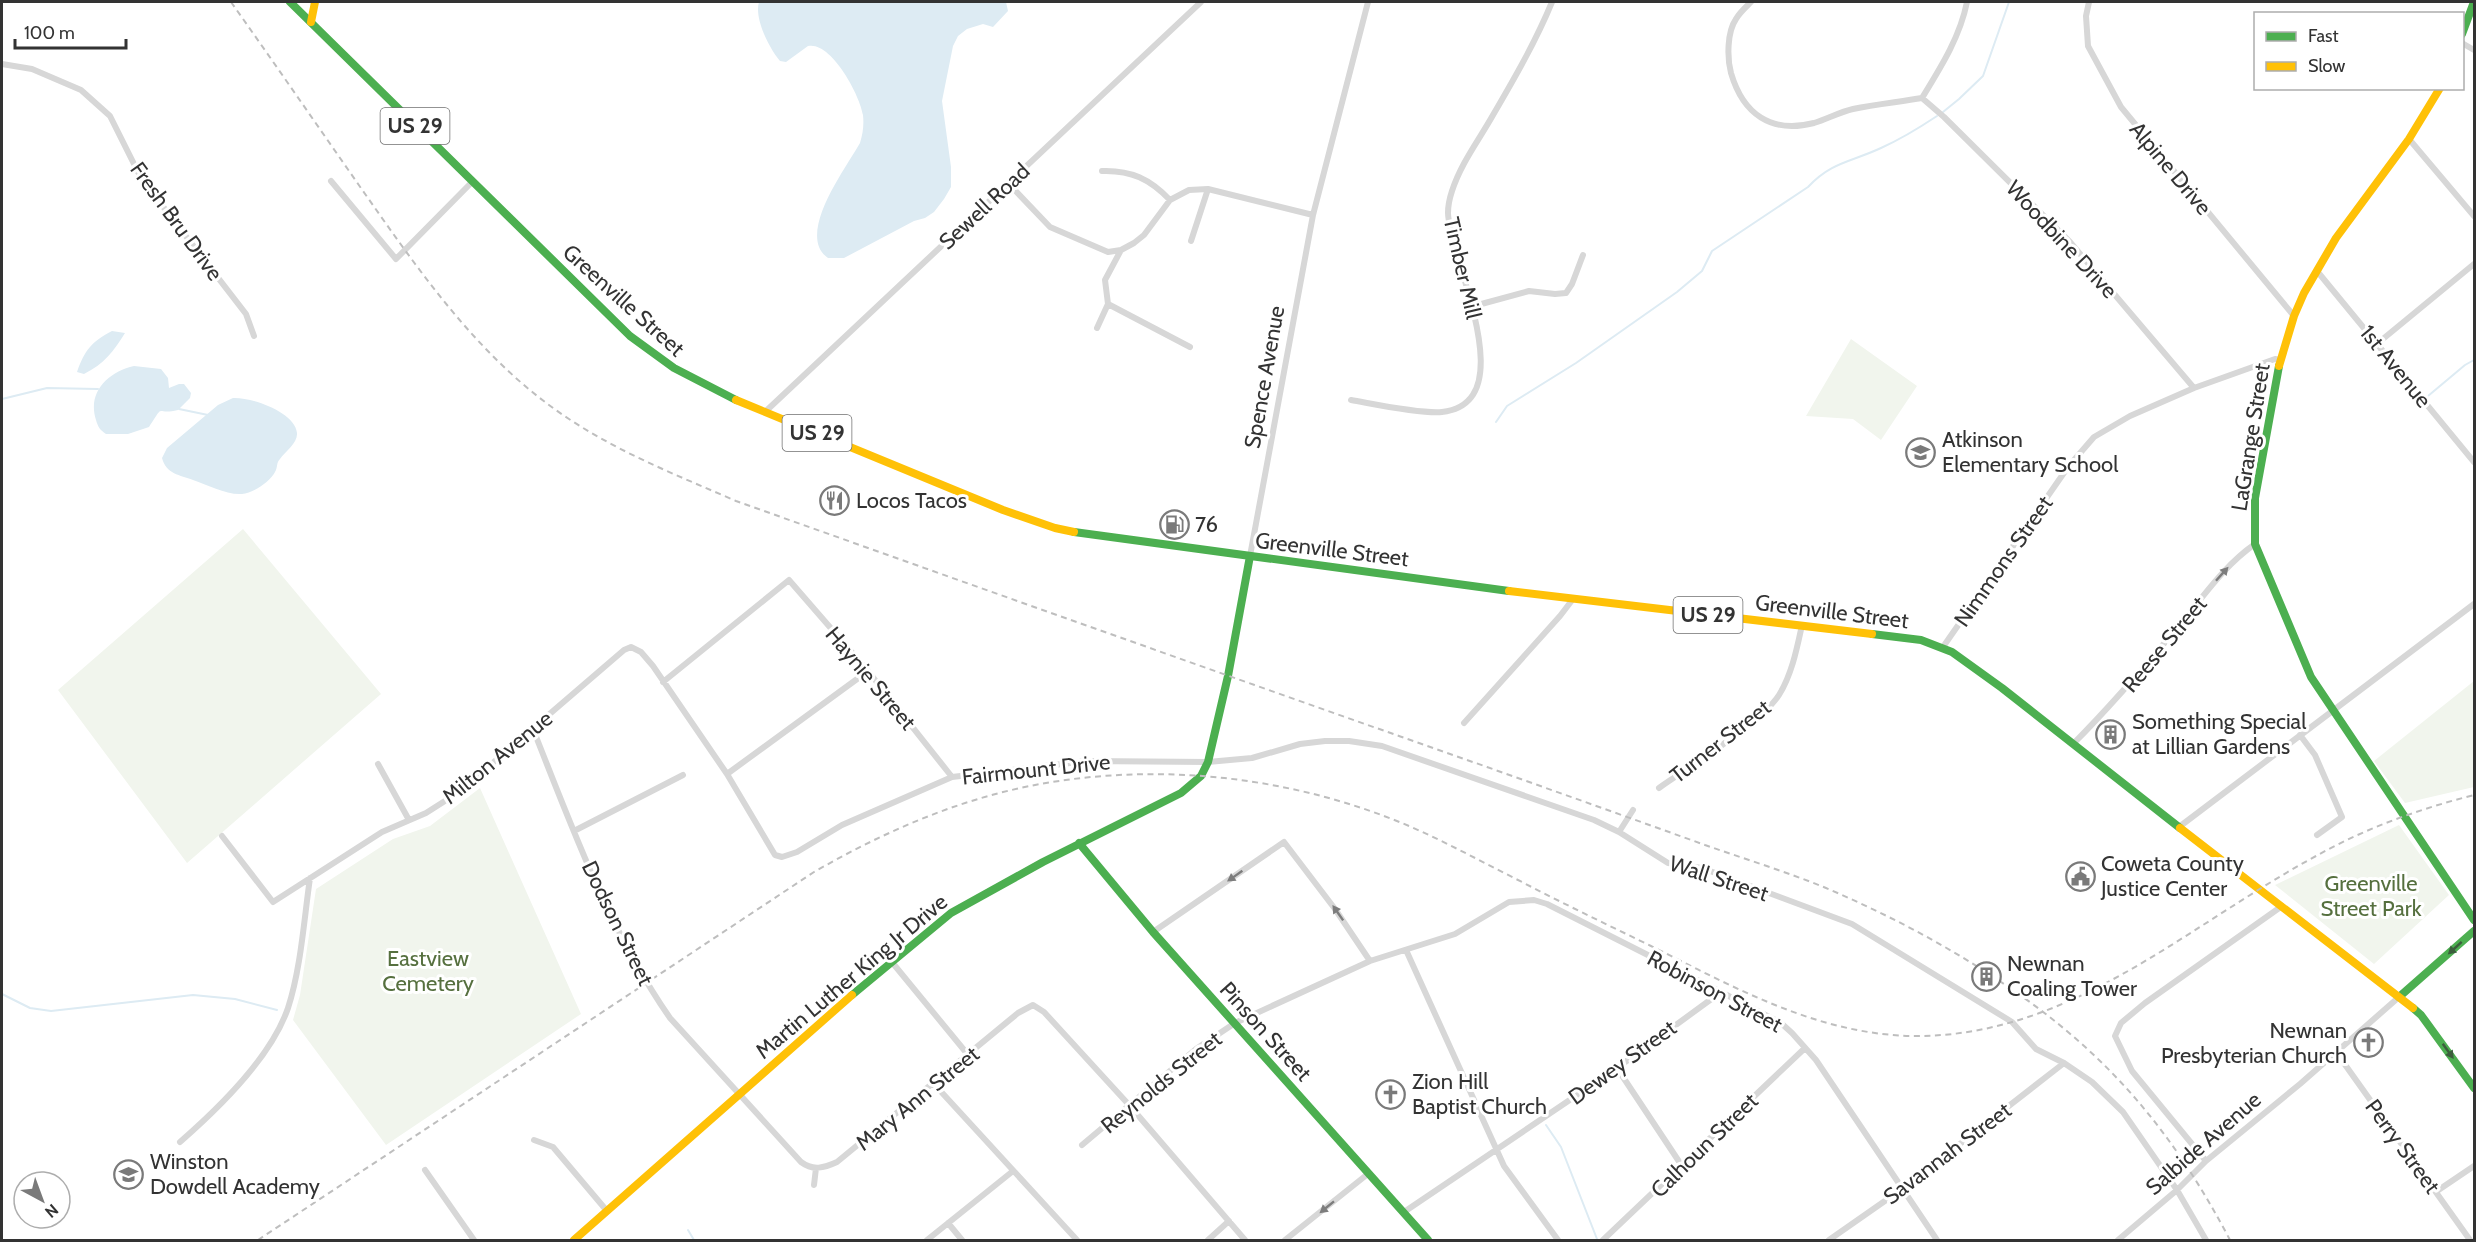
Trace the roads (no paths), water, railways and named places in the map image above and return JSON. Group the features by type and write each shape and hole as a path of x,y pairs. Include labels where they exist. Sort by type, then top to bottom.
{"main road":[{"name":"US 29","path":"290,2 310,22"},
{"path":"310,22 315,2"},
{"path":"2464,31 2474,2"},
{"name":"Greenville Street","path":"310,22 471,182 651,354 685,375 1003,510 1055,528 1148,545 1921,640 1943,647 2002,688 2399,997"},
{"name":"LaGrange Street","path":"2439,90 2409,140 2336,238 2294,316 2280,360 2255,498 2255,544 2311,677 2475,920"},
{"name":"Spence Avenue","path":"1208,762 1228,676 1250,556"},
{"name":"Martin Luther King Jr Drive","path":"574,1240 891,961 951,913 1079,843 1180,793 1201,776 1208,762"},
{"name":"Pinson Street","path":"1079,843 1153,932 1428,1240"},
{"name":"Salbide Avenue","path":"2399,997 2475,931"},
{"path":"2410,988 2421,1015"},
{"name":"US 29","path":"2399,997 2421,1015 2475,1088"}],"street":[{"name":"Sewell Road","path":"766,411 1201,2"},
{"name":"Spence Avenue","path":"1250,556 1313,215 1368,2"},
{"name":"Timber Mill","path":"1351,400 1440,412 1460,408 1473,393 1479,375 1480,348 1473,306 1448,213 1452,191 1463,164 1494,115 1552,2"},
{"path":"1751,2 1735,20 1729,47 1731,71 1742,99 1766,122 1792,127 1814,123 1852,109 1922,98 1947,57 1963,20 1967,2"},
{"name":"Alpine Drive","path":"2090,2 2086,16 2088,46 2121,107 2294,316"},
{"name":"Fresh Bru Drive","path":"2,64 32,69 81,90 110,116 141,178 246,314 254,336"},
{"name":"Woodbine Drive","path":"1922,98 2070,242 2194,388"},
{"path":"2409,140 2475,216"},
{"path":"1102,171 1117,170 1142,176 1157,185 1170,200"},
{"path":"332,181 396,259 471,182"},
{"path":"1008,183 1050,227 1108,252 1121,249 1144,235 1170,200 1189,190 1208,189 1313,215"},
{"path":"1191,241 1208,189"},
{"path":"1097,328 1108,304 1105,280 1121,249"},
{"path":"1473,306 1529,291 1555,294 1566,292 1572,284 1583,255"},
{"path":"2378,343 2475,264"},
{"name":"1st Avenue","path":"2317,271 2474,459"},
{"path":"1108,304 1190,346"},
{"name":"Nimmons Street","path":"1943,647 2068,467 2094,437 2130,416 2194,388 2275,359 2280,360"},
{"name":"Reese Street","path":"2073,744 2112,706 2242,552 2255,544"},
{"name":"Haynie Street","path":"663,682 789,580 868,671 952,777"},
{"path":"1464,723 1573,599"},
{"path":"2179,827 2475,604"},
{"name":"Turner Street","path":"1659,788 1752,722 1779,696 1797,651 1802,625"},
{"name":"Milton Avenue","path":"222,836 273,902 382,832 426,813 459,792 615,657 631,647 641,652 663,682"},
{"path":"663,682 727,774 868,671"},
{"name":"Dodson Street","path":"533,729 611,915 656,998 670,1018 739,1095"},
{"path":"2300,735 2314,755 2342,817 2317,835"},
{"name":"Wall Street","path":"1208,762 1252,758 1300,744 1325,741 1364,743 1404,752 1594,820 1619,832 1668,863 1702,868 1852,924 2012,1022 2036,1049 2064,1063 2092,1082 2123,1112 2177,1191 2206,1240"},
{"name":"Fairmount Drive","path":"727,774 775,855 782,857 797,852 842,825 952,777 1087,761 1208,762"},
{"path":"378,764 409,820"},
{"path":"574,831 683,775"},
{"path":"1619,832 1633,810"},
{"path":"1153,932 1284,842 1335,909 1370,961"},
{"path":"180,1142 231,1095 261,1055 284,1018 294,986 310,878"},
{"name":"Robinson Street","path":"1406,950 1455,934 1509,902 1534,900 1568,914 1781,1023 1816,1060 1934,1239"},
{"path":"2204,1163 2132,1071 2115,1036 2121,1023 2145,1003 2282,906"},
{"path":"1406,950 1512,1178 1558,1240"},
{"name":"Reynolds Street","path":"1082,1145 1203,1043 1235,1023 1370,961 1406,950"},
{"path":"891,961 969,1056"},
{"name":"Dewey Street","path":"1404,1212 1617,1068 1720,992"},
{"name":"Salbide Avenue","path":"2118,1240 2177,1191 2204,1163 2399,997"},
{"name":"Mary Ann Street","path":"816,1168 826,1167 850,1153 1013,1017 1033,1005 1044,1012 1130,1106"},
{"name":"Calhoun Street","path":"1603,1240 1805,1048"},
{"name":"Perry Street","path":"2336,1052 2470,1240"},
{"name":"Savannah Street","path":"1829,1240 1902,1189 2064,1063"},
{"path":"1617,1068 1682,1166"},
{"path":"934,1084 1077,1240"},
{"path":"739,1095 801,1162 816,1168 814,1185"},
{"path":"1130,1106 1245,1240"},
{"path":"534,1140 553,1147 607,1211"},
{"path":"2437,1191 2475,1166"},
{"path":"425,1170 474,1240"},
{"path":"927,1240 1013,1171"},
{"path":"1285,1240 1369,1173"},
{"path":"1208,1240 1229,1221"},
{"path":"948,1223 962,1240"}],"waterway":[{"path":"1943,112 1983,76 2009,2"},
{"path":"1496,422 1507,406 1576,363 1677,292 1702,271 1712,251 1808,187 1825,172 1888,145 1937,116"},
{"path":"2428,396 2474,360"},
{"path":"2,399 47,388 98,389"},
{"path":"179,409 208,415"},
{"path":"2,994 30,1008 51,1011 193,995 235,999 277,1010"},
{"path":"1546,1125 1561,1147 1597,1239"},
{"path":"688,1230 694,1240"}],"railway":[{"path":"231,2 431,285 481,344 508,371 538,396 589,432 651,464 736,501 1796,876 1850,898 1964,958 2044,1012 2077,1040 2107,1068 2161,1130 2185,1164 2230,1240"},
{"path":"258,1240 814,872 866,844 919,820 974,800 1030,786 1077,778 1174,774 1271,785 1318,795 1409,826 1713,977 1777,1006 1842,1027 1912,1036 1969,1032 2023,1019 2074,999 2172,945 2267,884 2335,846 2393,820 2474,795"}],"place":[{"name":"Atkinson Elementary School","path":"1921,452"},
{"name":"Locos Tacos","path":"835,500"},
{"name":"76","path":"1174,524"},
{"name":"Something Special at Lillian Gardens","path":"2111,734"},
{"name":"Coweta County Justice Center","path":"2080,876"},
{"name":"Newnan Coaling Tower","path":"1986,976"},
{"name":"Newnan Presbyterian Church","path":"2368,1043"},
{"name":"Zion Hill Baptist Church","path":"1391,1094"},
{"name":"Winston Dowdell Academy","path":"129,1174"}],"park label":[{"name":"Greenville Street Park","path":"2371,896"},
{"name":"Eastview Cemetery","path":"428,970"}]}
